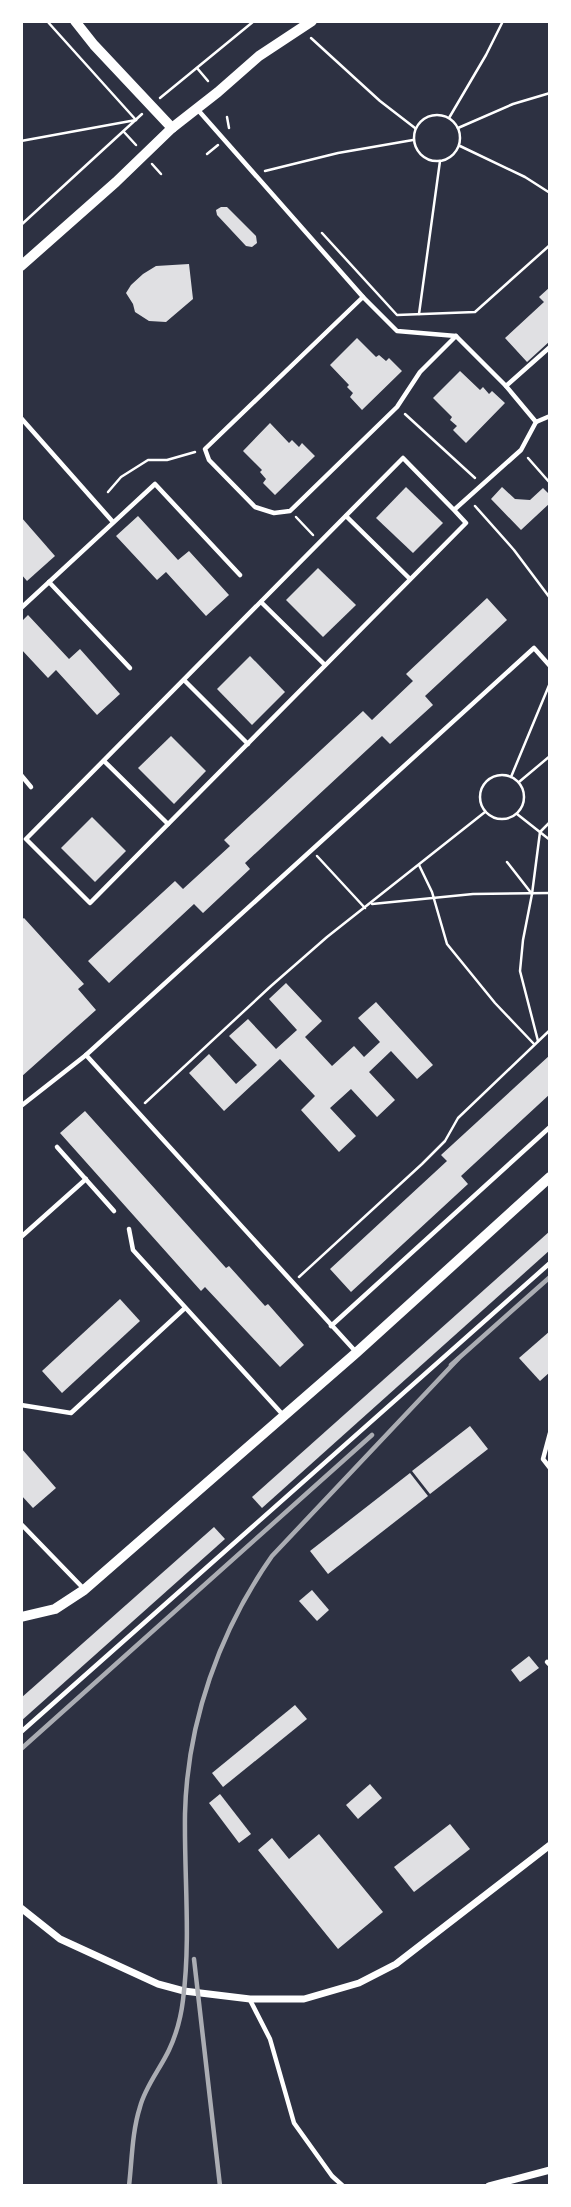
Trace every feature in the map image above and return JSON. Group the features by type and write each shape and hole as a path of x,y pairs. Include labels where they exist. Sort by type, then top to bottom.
{"street":[{"path":"75,21 172,128"},
{"path":"21,266 172,128 197,110 258,56 313,21"},
{"path":"21,1617 55,1609 84,1590 356,1353 550,1177"},
{"path":"21,1908 60,1939 158,1984 184,1991 250,1999 304,1999 359,1983 396,1964 550,1845"},
{"path":"489,2186 550,2169"}],"lane":[{"path":"197,110 363,297 397,331 456,335 506,386 536,422"},
{"path":"363,297 205,449 209,460 255,507 274,513 290,511 397,407 420,372 456,335"},
{"path":"506,386 550,346"},
{"path":"454,510 521,450 536,422 550,416"},
{"path":"21,418 114,522"},
{"path":"403,458 466,523 90,903 24,839 346,516 403,458"},
{"path":"21,608 155,484 240,575"},
{"path":"346,516 410,579"},
{"path":"49,582 130,668"},
{"path":"261,602 325,665"},
{"path":"21,1107 86,1055 534,648 550,666"},
{"path":"184,680 248,744"},
{"path":"104,761 168,824"},
{"path":"21,775 32,786"},
{"path":"86,1055 138,1109 356,1353"},
{"path":"331,1326 550,1126"},
{"path":"57,1147 114,1211"},
{"path":"21,1237 86,1179"},
{"path":"129,1229 133,1250 284,1416"},
{"path":"21,1732 550,1263"},
{"path":"21,1405 71,1413 185,1308"},
{"path":"550,1433 544,1459 550,1468"},
{"path":"21,1524 84,1590"},
{"path":"250,1999 270,2039 294,2123 332,2176 343,2186"}],"path":[{"path":"47,21 136,120"},
{"path":"21,225 152,105 254,21"},
{"path":"449,118 503,21"},
{"path":"311,38 380,101 415,128"},
{"path":"458,128 513,104 550,93"},
{"path":"443,115 458,128 458,145 452,156 440,161 428,159 418,152 413,140 415,128 424,118 443,115"},
{"path":"21,141 136,120"},
{"path":"265,171 338,153 413,140"},
{"path":"458,145 550,192"},
{"path":"419,314 440,161"},
{"path":"397,315 475,312 550,244"},
{"path":"397,407 482,485"},
{"path":"108,492 121,477 148,460 167,460 205,449"},
{"path":"521,450 550,483"},
{"path":"468,499 514,550 550,598"},
{"path":"290,511 320,542"},
{"path":"511,777 550,684"},
{"path":"519,782 550,756"},
{"path":"493,777 511,777 523,788 524,802 517,814 511,818 497,819 485,812 480,799 483,786 493,777"},
{"path":"138,1109 271,986 485,812"},
{"path":"517,814 550,840"},
{"path":"536,1043 520,971 540,832 550,822"},
{"path":"312,851 365,908"},
{"path":"507,862 532,894"},
{"path":"419,865 434,898 447,944 495,1003 536,1043"},
{"path":"370,904 383,905 473,894 550,893"},
{"path":"293,1283 422,1164 445,1140 458,1118 550,1030"}],"building":[{"path":"227,207 256,236 257,243 252,247 246,246 217,215 216,210"},
{"path":"189,264 193,299 166,322 149,321 135,312 126,293 143,274 156,266"},
{"path":"550,287 550,341 527,362 505,338 544,302 539,297"},
{"path":"357,338 376,357 379,355 386,361 389,358 402,371 362,410 350,397 353,393 347,387 349,385 330,365"},
{"path":"460,371 480,390 483,387 489,394 492,391 505,403 466,443 453,430 457,426 450,420 452,417 433,398"},
{"path":"270,423 289,443 292,440 299,447 302,443 315,456 275,495 263,483 266,479 260,472 262,470 243,451"},
{"path":"406,487 443,523 413,553 376,518"},
{"path":"502,487 515,499 530,500 543,488 550,495 550,503 521,530 491,499"},
{"path":"138,516 178,560 189,551 229,595 206,616 166,572 157,580 116,536"},
{"path":"21,517 55,556 27,581 21,574"},
{"path":"318,568 356,605 323,637 286,600"},
{"path":"487,598 507,620 425,696 433,705 390,744 382,736 245,863 250,869 203,913 194,904 109,983 88,961 175,881 183,889 230,846 224,840 363,711 372,720 413,681 406,674"},
{"path":"28,615 69,659 80,649 120,694 97,715 56,670 48,678 21,649 21,622"},
{"path":"250,656 285,692 252,725 217,689"},
{"path":"171,736 206,771 174,804 138,768"},
{"path":"92,817 126,851 95,882 61,848"},
{"path":"24,918 84,984 78,989 96,1010 21,1077 21,920"},
{"path":"286,983 322,1021 305,1037 332,1066 354,1046 364,1057 380,1042 358,1018 376,1002 433,1065 417,1079 391,1051 369,1072 395,1100 377,1117 351,1089 330,1108 356,1136 339,1152 301,1110 315,1096 280,1059 224,1111 189,1073 209,1054 236,1084 257,1065 229,1036 248,1019 276,1049 297,1030 269,999"},
{"path":"550,1055 550,1094 461,1176 468,1184 351,1292 330,1269 447,1161 441,1155"},
{"path":"85,1111 226,1268 229,1266 265,1306 268,1304 304,1345 280,1367 205,1287 201,1291 60,1133"},
{"path":"550,1231 550,1250 262,1508 252,1497"},
{"path":"120,1299 140,1321 62,1393 42,1371"},
{"path":"550,1331 550,1372 540,1381 519,1358"},
{"path":"470,1426 488,1449 430,1494 412,1471"},
{"path":"21,1448 56,1488 33,1508 21,1495"},
{"path":"410,1473 428,1496 328,1574 310,1551"},
{"path":"214,1527 225,1539 21,1721 21,1698"},
{"path":"312,1590 329,1610 317,1621 299,1601"},
{"path":"529,1656 539,1668 520,1682 511,1670"},
{"path":"295,1705 307,1719 223,1787 212,1773"},
{"path":"370,1784 382,1798 358,1819 346,1805"},
{"path":"220,1794 251,1834 239,1843 209,1803"},
{"path":"450,1824 470,1849 414,1892 394,1867"},
{"path":"319,1834 383,1912 338,1949 258,1850 272,1838 289,1859"}],"railway":[{"path":"451,1365 550,1277"},
{"path":"129,2186 137,2117 145,2092 172,2044 182,2006 187,1954 187,1780 200,1711 222,1646 253,1585 272,1556 458,1359"},
{"path":"21,1749 372,1435"},
{"path":"194,1959 220,2186"}]}
